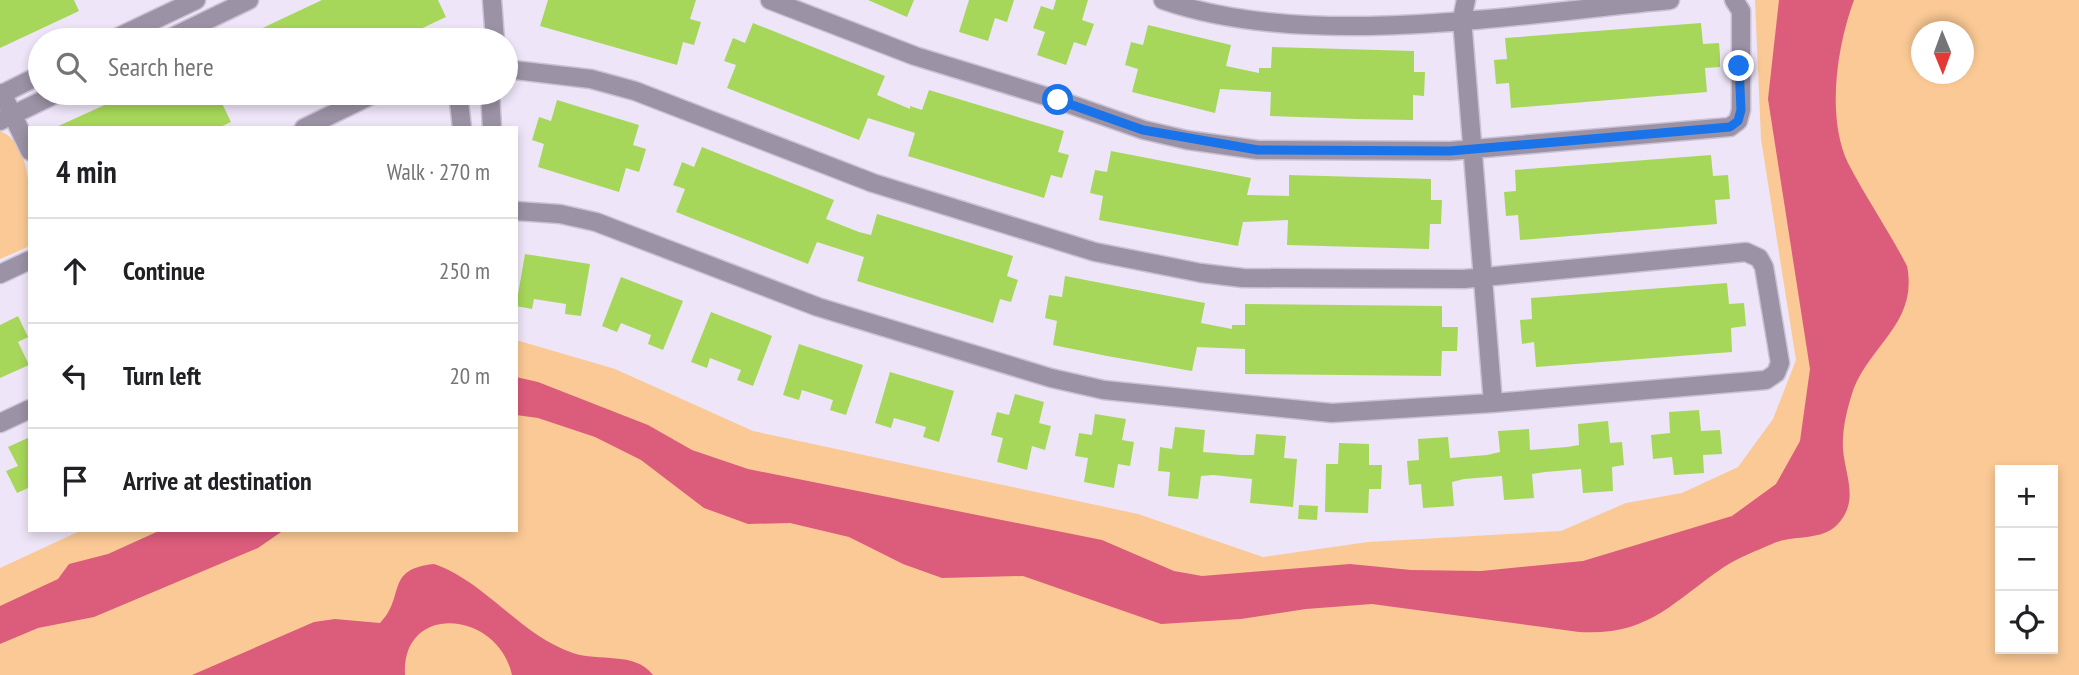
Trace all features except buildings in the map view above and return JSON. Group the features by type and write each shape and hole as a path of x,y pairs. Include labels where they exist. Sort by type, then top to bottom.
{"street":[{"path":"137,28 195,0"},
{"path":"191,28 249,0"},
{"path":"492,0 494,28"},
{"path":"770,0 915,56 1058,100 1143,130 1187,140 1258,150 1311,151 1473,149 1730,127 1738,121 1741,110 1741,11 1734,0"},
{"path":"1163,0 1224,16 1269,23 1362,25 1462,19 1670,0"},
{"path":"1466,0 1462,19 1493,403"},
{"path":"518,70 591,79 635,91 873,183 1096,253 1243,278 1483,277 1746,252 1759,258 1765,267 1780,363 1776,373 1766,380 1493,403 1332,413 1104,390 1051,378 818,307 596,222 560,214 518,211"},
{"path":"28,81 1,94 6,118 28,148"},
{"path":"6,118 33,105"},
{"path":"308,126 351,105"},
{"path":"459,105 462,126"},
{"path":"491,105 492,126"},
{"path":"0,274 28,261"},
{"path":"0,423 28,410"}],"shaded area":[{"path":"1755,0 2079,0 2079,675 0,675 0,568 78,532 518,532 518,341 615,369 753,431 1138,514 1263,557 1368,542 1561,531 1626,503 1682,493 1738,467 1773,419 1796,360 1761,139"},
{"path":"1779,0 1854,0 1839,59 1836,81 1837,124 1848,163 1907,266 1909,287 1905,304 1889,335 1858,379 1851,397 1843,443 1850,498 1844,516 1837,525 1822,534 1780,541 1742,557 1658,614 1624,629 1579,632 1372,604 1306,609 1241,619 1161,624 1023,576 942,578 903,564 849,537 790,523 748,524 704,508 641,460 595,437 538,418 518,415 518,377 538,382 648,425 692,450 748,469 1102,540 1174,571 1202,576 1350,564 1411,570 1481,571 1583,561 1732,516 1776,484 1800,441 1810,369 1768,99"},
{"path":"0,131 12,138 25,165 28,178 28,247 0,259"},
{"path":"157,532 281,532 258,548 94,617 38,628 0,644 0,606 58,579 69,564 108,554"},
{"path":"434,564 471,583 554,645 583,656 616,658 636,663 653,675 512,675 503,653 489,637 471,627 452,623 433,626 418,635 408,651 405,675 192,675 314,622 335,619 380,623 388,613 402,578 418,567"}],"route":[{"path":"1058,100 1143,130 1187,140 1258,150 1450,151 1730,127 1738,121 1741,110 1739,66"}]}
